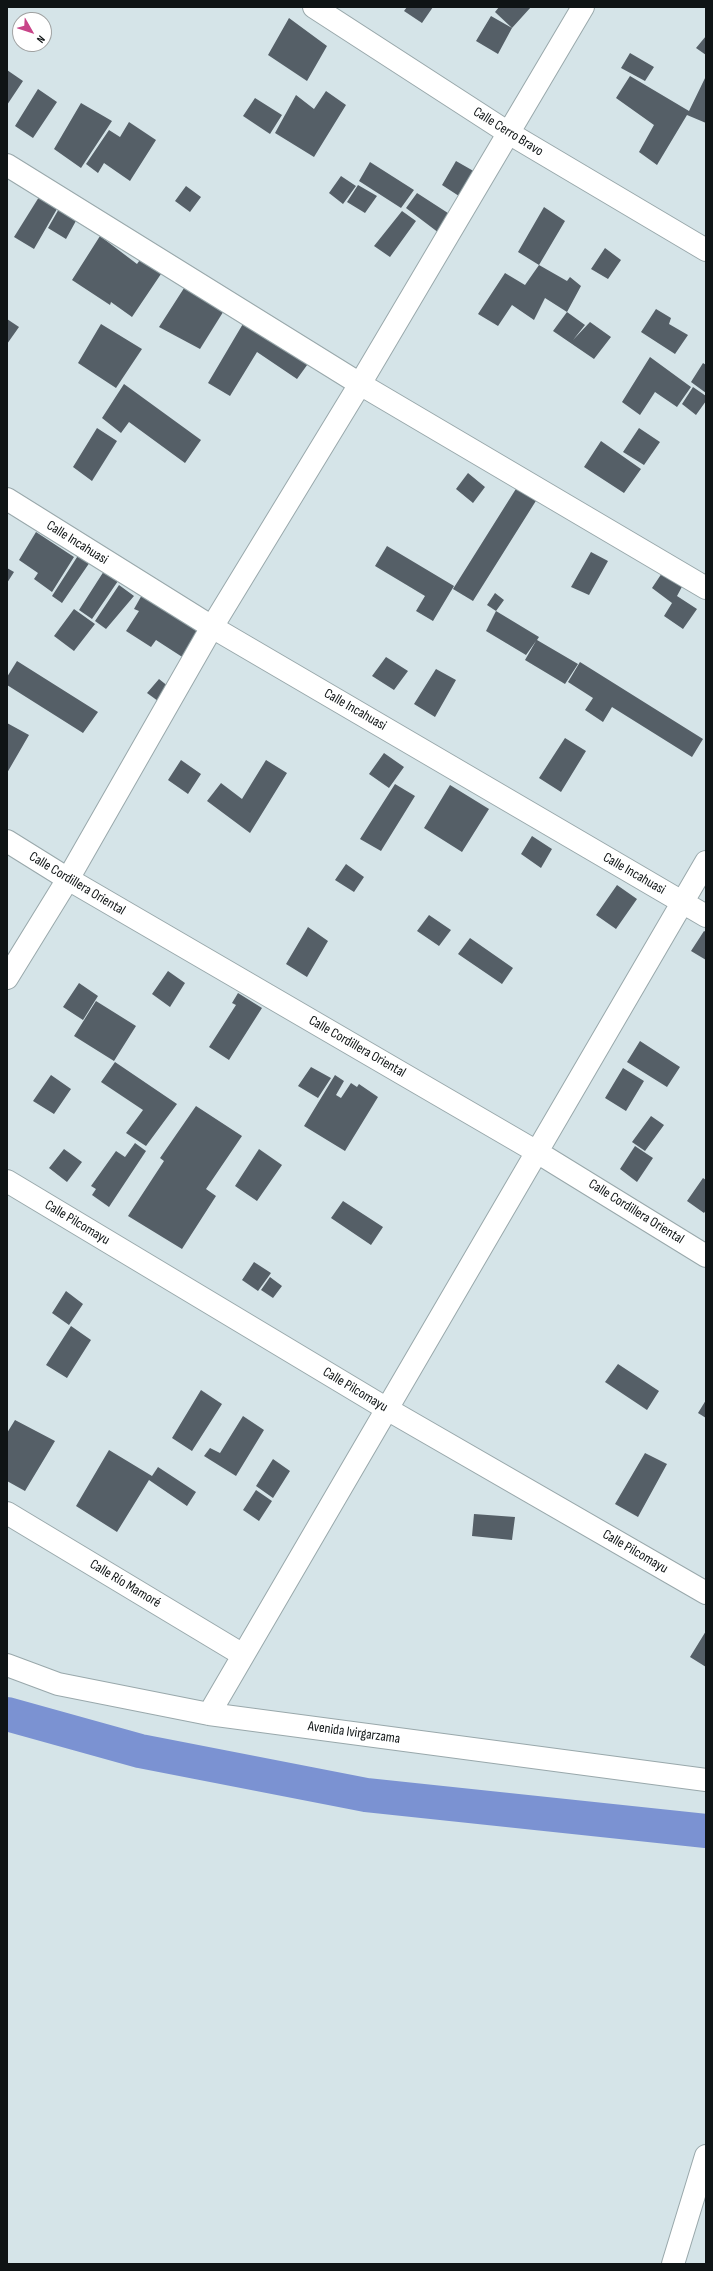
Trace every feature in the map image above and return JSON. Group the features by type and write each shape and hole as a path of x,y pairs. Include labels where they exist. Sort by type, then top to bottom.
{"street":[{"name":"Calle Cerro Bravo","path":"314,7 507,132 706,250"},
{"path":"7,978 68,879 212,627 360,384 507,132 583,7"},
{"path":"7,164 360,384 706,588"},
{"name":"Calle Incahuasi","path":"7,499 212,627 706,916"},
{"name":"Calle Cordillera Oriental","path":"7,841 68,879 537,1152 706,1256"},
{"path":"209,1714 706,862"},
{"name":"Calle Pilcomayu","path":"7,1181 387,1409 706,1593"},
{"name":"Calle Río Mamoré","path":"7,1513 243,1655"},
{"name":"Avenida Ivirgarzama","path":"7,1665 58,1684 209,1714 706,1780"},
{"path":"673,2264 706,2156"}],"building":[{"path":"407,7 433,7 422,23 404,11"},
{"path":"499,7 531,7 512,28 495,12"},
{"path":"491,16 512,28 498,54 476,41"},
{"path":"289,18 327,46 307,81 268,55"},
{"path":"706,36 706,55 696,48"},
{"path":"630,53 654,67 645,81 621,68"},
{"path":"7,70 23,81 7,105"},
{"path":"630,76 689,111 706,76 706,123 687,115 657,165 639,152 654,125 616,98"},
{"path":"38,89 57,102 33,138 15,126"},
{"path":"326,91 346,105 314,157 275,133 296,95 314,109"},
{"path":"255,98 282,115 270,134 243,116"},
{"path":"81,103 112,121 81,168 54,149"},
{"path":"129,122 156,140 130,181 104,163 98,173 86,164 109,130 120,137"},
{"path":"456,161 477,173 462,198 442,185"},
{"path":"370,162 414,190 401,208 359,181"},
{"path":"341,176 356,186 343,204 329,193"},
{"path":"358,185 377,196 365,213 347,202"},
{"path":"186,186 201,197 190,212 175,201"},
{"path":"417,193 451,215 439,233 406,208"},
{"path":"39,197 57,209 34,249 14,237"},
{"path":"60,207 77,219 66,239 48,228"},
{"path":"544,207 565,221 539,265 518,252"},
{"path":"402,211 416,221 390,257 374,246"},
{"path":"100,236 137,264 142,257 163,271 132,317 111,302 110,305 72,280"},
{"path":"605,248 621,260 608,279 591,269"},
{"path":"539,265 567,281 570,277 581,286 567,312 545,298 534,320 512,305 498,326 478,314 505,273 525,285"},
{"path":"186,285 225,309 200,349 159,327"},
{"path":"656,309 671,318 669,324 688,335 675,354 641,332"},
{"path":"567,312 585,325 573,340 590,322 611,337 594,359 553,331"},
{"path":"247,317 310,361 297,379 257,352 230,396 208,383"},
{"path":"7,319 19,327 7,344"},
{"path":"101,324 142,349 116,388 78,363"},
{"path":"650,357 691,387 677,407 655,392 640,415 622,402"},
{"path":"703,363 706,365 706,393 691,382"},
{"path":"124,384 201,440 185,463 129,422 121,433 102,418"},
{"path":"693,387 706,396 706,401 696,415 682,404"},
{"path":"97,428 117,441 92,481 73,467"},
{"path":"639,428 660,442 644,465 623,452"},
{"path":"601,441 641,469 624,493 584,467"},
{"path":"468,473 485,487 473,503 456,489"},
{"path":"519,484 539,496 473,601 453,589"},
{"path":"36,532 74,557 52,592 34,579 38,573 19,560"},
{"path":"387,546 454,586 433,621 416,611 425,596 375,566"},
{"path":"591,552 608,561 589,595 571,587"},
{"path":"79,554 90,562 62,603 52,596"},
{"path":"7,568 14,572 7,583"},
{"path":"664,570 684,583 677,596 697,609 683,629 664,616 672,603 652,588"},
{"path":"104,571 118,581 92,619 79,610"},
{"path":"119,585 134,596 106,629 95,621"},
{"path":"143,593 195,624 201,645 190,662 156,640 151,647 126,631 139,611 134,609"},
{"path":"495,593 504,600 496,611 487,605"},
{"path":"74,609 95,624 74,651 54,636"},
{"path":"496,611 539,637 537,640 578,664 565,684 525,660 536,641 526,655 486,631"},
{"path":"386,657 408,671 394,690 372,676"},
{"path":"17,661 98,712 83,733 7,685 7,677"},
{"path":"580,662 703,739 692,757 612,707 603,722 585,710 593,698 568,682"},
{"path":"436,669 456,680 435,717 414,704"},
{"path":"159,679 169,687 158,701 147,693"},
{"path":"7,723 29,735 7,773"},
{"path":"565,738 586,751 561,792 539,778"},
{"path":"384,753 404,767 389,788 369,774"},
{"path":"181,760 201,774 188,794 168,780"},
{"path":"266,760 287,773 250,833 207,801 221,783 242,799"},
{"path":"395,784 415,796 381,851 360,839"},
{"path":"450,785 489,809 462,852 424,828"},
{"path":"532,836 552,849 541,868 521,854"},
{"path":"346,864 364,877 354,892 335,880"},
{"path":"617,885 637,899 616,929 596,915"},
{"path":"429,915 451,930 439,946 417,931"},
{"path":"308,927 328,941 307,977 286,964"},
{"path":"704,931 706,932 706,960 691,951"},
{"path":"470,938 513,968 502,984 458,954"},
{"path":"168,971 185,983 170,1007 152,994"},
{"path":"79,983 98,996 83,1020 63,1007"},
{"path":"238,993 262,1008 229,1060 209,1047 236,1005 232,1003"},
{"path":"96,1001 136,1026 114,1061 74,1036"},
{"path":"640,1041 680,1067 667,1087 627,1062"},
{"path":"115,1062 177,1104 146,1146 126,1133 143,1110 101,1082"},
{"path":"311,1067 331,1078 318,1098 298,1086"},
{"path":"623,1068 644,1081 626,1111 605,1098"},
{"path":"51,1075 71,1089 54,1114 33,1101"},
{"path":"335,1075 344,1081 336,1095 341,1098 351,1083 357,1087 359,1084 378,1097 345,1151 304,1126"},
{"path":"196,1106 242,1136 206,1189 216,1196 182,1249 128,1216 164,1161 160,1158"},
{"path":"651,1116 664,1125 645,1151 632,1142"},
{"path":"135,1143 146,1151 109,1207 92,1195 96,1189 91,1186 116,1151 125,1157"},
{"path":"635,1146 653,1158 637,1182 620,1169"},
{"path":"64,1149 82,1162 67,1182 49,1168"},
{"path":"259,1149 282,1165 257,1201 235,1186"},
{"path":"703,1178 706,1180 706,1210 704,1213 687,1201"},
{"path":"343,1201 383,1227 371,1245 331,1218"},
{"path":"254,1262 271,1273 258,1291 242,1280"},
{"path":"270,1277 282,1286 273,1298 261,1290"},
{"path":"66,1291 83,1304 69,1325 52,1313"},
{"path":"71,1326 91,1340 67,1378 46,1365"},
{"path":"618,1364 659,1391 647,1410 605,1382"},
{"path":"201,1390 222,1404 192,1451 172,1438"},
{"path":"706,1400 706,1418 698,1413"},
{"path":"243,1416 264,1430 236,1476 204,1456 210,1448 220,1453"},
{"path":"15,1420 55,1441 25,1491 7,1481 7,1433"},
{"path":"109,1450 152,1476 158,1467 196,1492 187,1506 149,1480 117,1532 76,1506"},
{"path":"645,1453 667,1464 638,1517 615,1504"},
{"path":"273,1459 290,1471 273,1498 256,1486"},
{"path":"256,1490 272,1501 259,1521 243,1510"},
{"path":"474,1514 515,1517 512,1540 472,1536"},
{"path":"706,1631 706,1667 690,1657"}],"waterway":[{"path":"7,1714 140,1751 366,1795 706,1831"}]}
